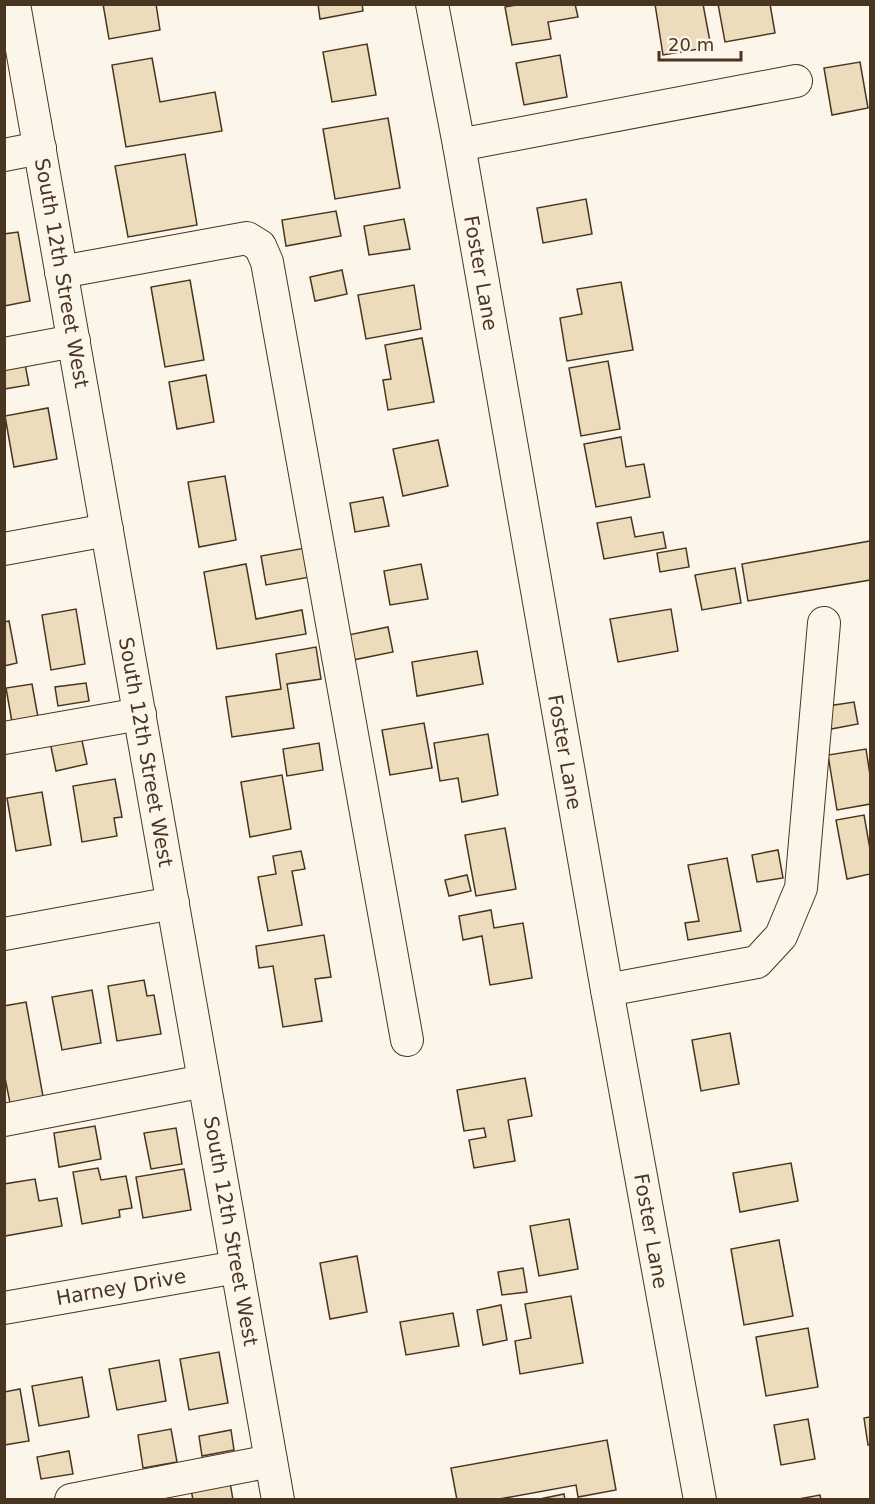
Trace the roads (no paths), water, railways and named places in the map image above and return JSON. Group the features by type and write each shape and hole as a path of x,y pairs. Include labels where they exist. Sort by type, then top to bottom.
{"street":[{"name":"South 12th Street West","path":"14,4 278,1500"},
{"name":"Foster Lane","path":"432,4 700,1500"},
{"path":"459,145 796,81"},
{"path":"4,155 40,148"},
{"path":"62,272 247,238 260,246 267,262 407,1040"},
{"path":"4,354 74,341"},
{"path":"4,549 107,530"},
{"path":"607,990 757,963 781,936 801,888 824,623"},
{"path":"4,738 140,714"},
{"path":"4,934 173,903"},
{"path":"4,1120 204,1081"},
{"name":"Harney Drive","path":"4,1308 237,1267"},
{"path":"71,1500 271,1461"}]}
